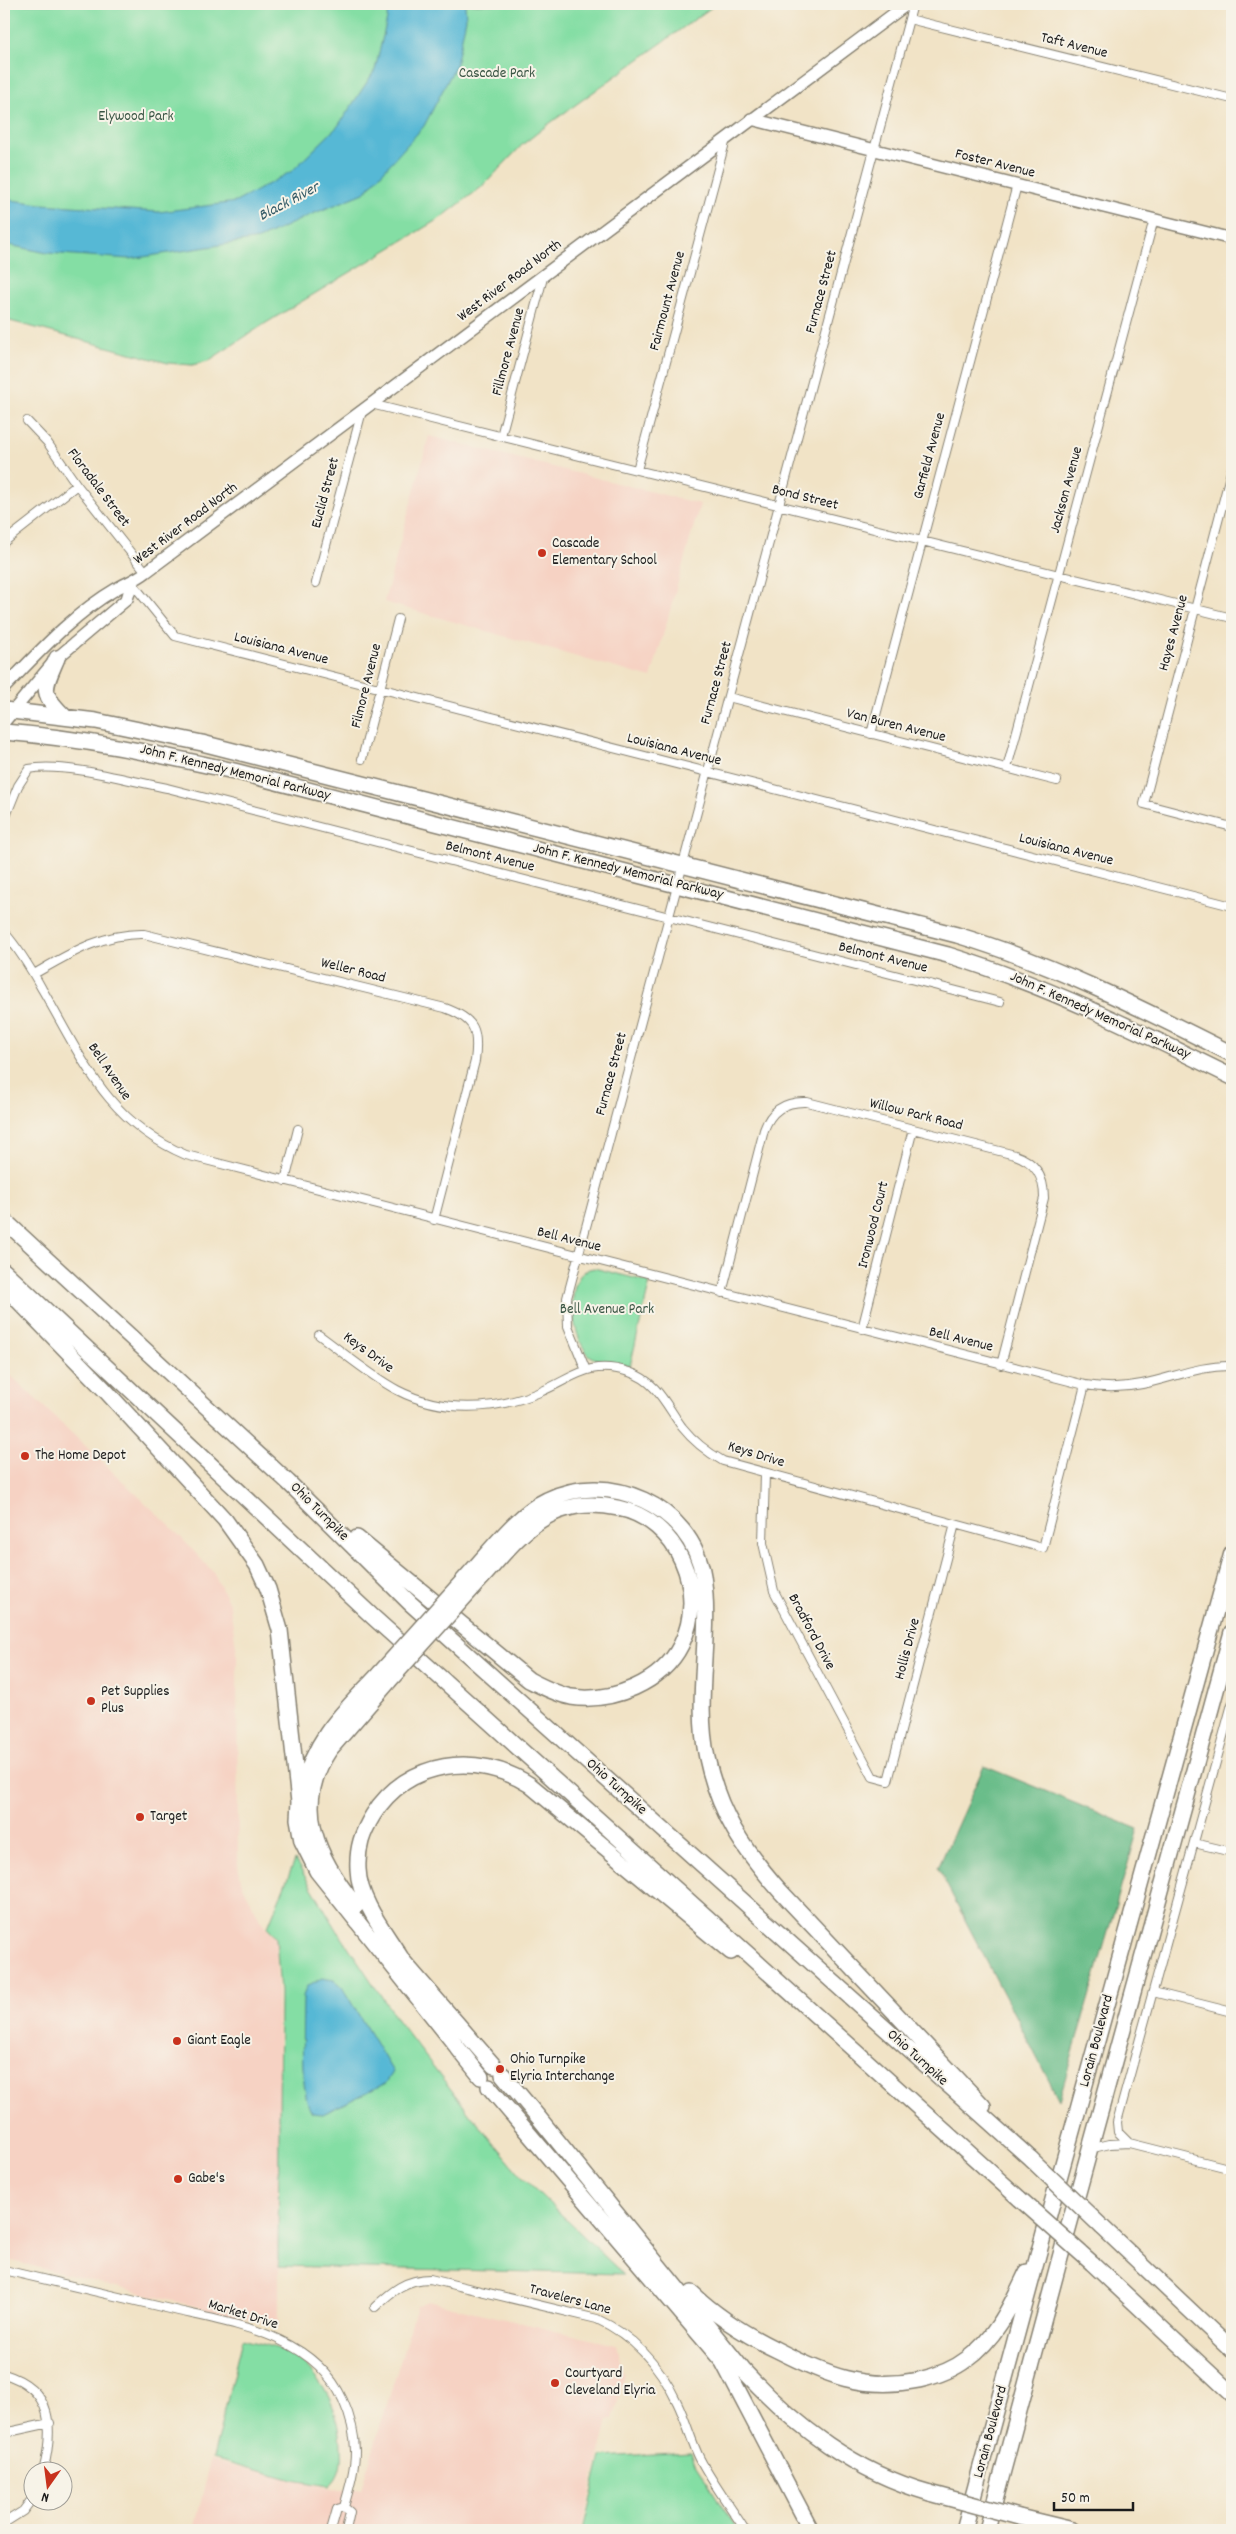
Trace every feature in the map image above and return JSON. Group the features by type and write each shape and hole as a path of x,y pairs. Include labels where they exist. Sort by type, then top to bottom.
{"highway":[{"path":"57,658 45,687 50,703 65,717"},
{"name":"John F. Kennedy Memorial Parkway","path":"6,714 65,717 130,727 202,742 957,935 1011,952 1112,995 1232,1054"},
{"name":"John F. Kennedy Memorial Parkway","path":"4,732 96,742 160,754 948,954 1006,972 1102,1013 1232,1077"},
{"name":"Ohio Turnpike","path":"4,1220 288,1482 410,1602 1031,2159 1232,2350"},
{"path":"4,1271 373,1617 1092,2264 1232,2394"},
{"path":"4,1286 104,1389 225,1520 257,1565 268,1589 280,1630 299,1802 298,1819 302,1841 317,1871 485,2082 723,2362 811,2530"},
{"path":"288,1482 529,1680 558,1694 572,1697 601,1697 614,1695 642,1684 674,1656 680,1646 689,1621 688,1578 681,1554 674,1543 658,1527 642,1517 610,1506 585,1505 567,1508 542,1519 474,1577"},
{"path":"930,2497 873,2471 815,2437 795,2421 743,2370 644,2246 498,2071 400,1958 331,1873 317,1846 312,1817 313,1788 324,1758 385,1677 531,1511 545,1500 578,1489 600,1488 623,1492 646,1500 665,1513 692,1544 703,1575 705,1600 704,1739 719,1801 728,1821 755,1861 776,1886 965,2085 1031,2159"},
{"name":"Lorain Boulevard","path":"964,2530 1051,2207 1232,1553"},
{"name":"Lorain Boulevard","path":"988,2527 1089,2150 1232,1632"},
{"path":"299,1802 312,1755 322,1738 385,1677"},
{"path":"400,1958 368,1904 358,1872 360,1840 385,1798 408,1779 451,1764 484,1766 515,1776 530,1785 768,1983 856,2052"},
{"path":"644,2246 706,2307 751,2337 805,2365 844,2380 874,2385 901,2383 929,2377 954,2368 969,2358 991,2337 1017,2293 1051,2207"},
{"path":"723,2362 733,2368 776,2414 822,2451 872,2478 930,2497 1018,2520 1073,2530"},
{"path":"1018,2520 1040,2530"}],"street":[{"name":"West River Road North","path":"4,688 71,622 117,588 132,583 907,4"},
{"name":"Furnace Street","path":"586,1368 568,1326 566,1313 567,1298 913,4"},
{"name":"Taft Avenue","path":"909,19 1232,99"},
{"name":"Foster Avenue","path":"751,119 1232,239"},
{"name":"Fairmount Avenue","path":"637,470 726,138"},
{"name":"Garfield Avenue","path":"871,734 1017,185"},
{"name":"Jackson Avenue","path":"1007,768 1154,219"},
{"name":"Fillmore Avenue","path":"501,436 544,274"},
{"name":"Bond Street","path":"366,407 501,436 1232,618"},
{"name":"Euclid Street","path":"316,583 366,407"},
{"name":"Floradale Street","path":"27,421 47,442 77,485 146,572"},
{"name":"Hayes Avenue","path":"1232,468 1144,804 1232,827"},
{"path":"4,542 77,485"},
{"name":"West River Road North","path":"6,714 57,658 127,599 132,583"},
{"name":"Louisiana Avenue","path":"132,583 175,636 1232,906"},
{"name":"Filmore Avenue","path":"362,759 398,619"},
{"name":"Van Buren Avenue","path":"728,697 1057,781"},
{"name":"Belmont Avenue","path":"4,822 10,811 18,786 29,769 44,766 64,768 167,788 1000,1002"},
{"name":"Bell Avenue","path":"4,932 34,974 100,1088 132,1124 158,1142 186,1155 434,1220 1085,1385 1126,1387 1154,1382 1198,1368 1232,1366"},
{"name":"Weller Road","path":"34,974 96,941 115,936 144,934 445,1008 463,1015 474,1026 477,1041 475,1060 434,1220"},
{"name":"Willow Park Road","path":"722,1293 764,1130 771,1115 778,1108 797,1101 807,1102 1022,1157 1030,1162 1042,1178 1044,1198 1002,1365"},
{"path":"285,1181 298,1129"},
{"name":"Ironwood Court","path":"862,1329 913,1129"},
{"name":"Keys Drive","path":"319,1335 397,1390 421,1400 446,1405 475,1406 508,1402 540,1392 586,1368 628,1372 648,1381 662,1396 694,1441 707,1452 731,1464 1044,1548 1085,1385"},
{"name":"Bradford Drive","path":"765,1474 763,1543 774,1590 873,1777 888,1781"},
{"name":"Hollis Drive","path":"888,1781 955,1524"},
{"path":"1129,2143 1118,2132 1117,2122 1232,1704"},
{"path":"1194,1843 1232,1852"},
{"path":"1153,1992 1232,2012"},
{"path":"1089,2150 1110,2144 1129,2143 1232,2169"},
{"name":"Market Drive","path":"4,2270 239,2325 292,2346 312,2358 329,2376 339,2391 353,2430 354,2465 344,2507"},
{"name":"Travelers Lane","path":"375,2307 402,2285 419,2279 430,2278 597,2319 613,2326 627,2335 661,2374 678,2403 700,2459 745,2530"},
{"path":"4,2374 19,2380 33,2390 41,2401 50,2423 50,2440 45,2462"},
{"path":"4,2433 50,2423"},
{"name":"Market Drive","path":"331,2530 337,2509 344,2507"},
{"name":"Market Drive","path":"344,2507 350,2512 346,2530"},
{"path":"4,2523 22,2512"}],"shaded area":[{"name":"Cascade Elementary School","path":"429,436 700,504 651,678 384,602"},
{"path":"4,1369 172,1528 213,1572 230,1606 237,1653 238,1866 242,1884 260,1920 276,1938 279,2081 279,2327 4,2259"},
{"path":"427,2301 616,2345 624,2377 613,2419 608,2420 581,2530 194,2530 211,2460 333,2489 361,2489 417,2306"}],"green space":[{"path":"4,4 716,4 546,126 522,145 483,186 442,217 266,323 208,361 192,365 168,363 10,321 4,322"},
{"name":"Bell Avenue Park","path":"594,1268 650,1282 630,1366 593,1358 583,1347 578,1335 574,1321 574,1292 577,1280 584,1272"},
{"path":"984,1766 1138,1829 1059,2100 938,1868"},
{"path":"295,1860 339,1933 398,2021 470,2114 520,2175 623,2274 278,2266 280,1992 276,1938 268,1927"},
{"path":"242,2339 276,2348 290,2355 303,2364 324,2388 336,2417 340,2432 341,2448 340,2468 336,2478 329,2486 293,2480 213,2458"},
{"path":"691,2452 696,2466 738,2530 583,2530 601,2457"}],"water":[{"name":"Black River","path":"388,4 465,4 466,19 456,65 424,126 364,193 310,215 259,239 130,259 47,253 4,244 4,199 41,204 159,212 236,202 292,171 338,126 375,70 387,19"},
{"path":"322,1978 334,1980 342,1987 393,2072 386,2083 323,2114 312,2113 308,2104 303,2075 302,2040 303,1996 307,1986"}],"place":[{"name":"Cascade Elementary School","path":"542,553"},
{"name":"The Home Depot","path":"25,1456"},
{"name":"Pet Supplies Plus","path":"91,1701"},
{"name":"Target","path":"140,1817"},
{"name":"Giant Eagle","path":"177,2041"},
{"name":"Ohio Turnpike Elyria Interchange","path":"500,2069"},
{"name":"Gabe's","path":"178,2179"},
{"name":"Courtyard Cleveland Elyria","path":"555,2383"}],"park label":[{"name":"Cascade Park","path":"497,74"},
{"name":"Elywood Park","path":"136,117"}]}
